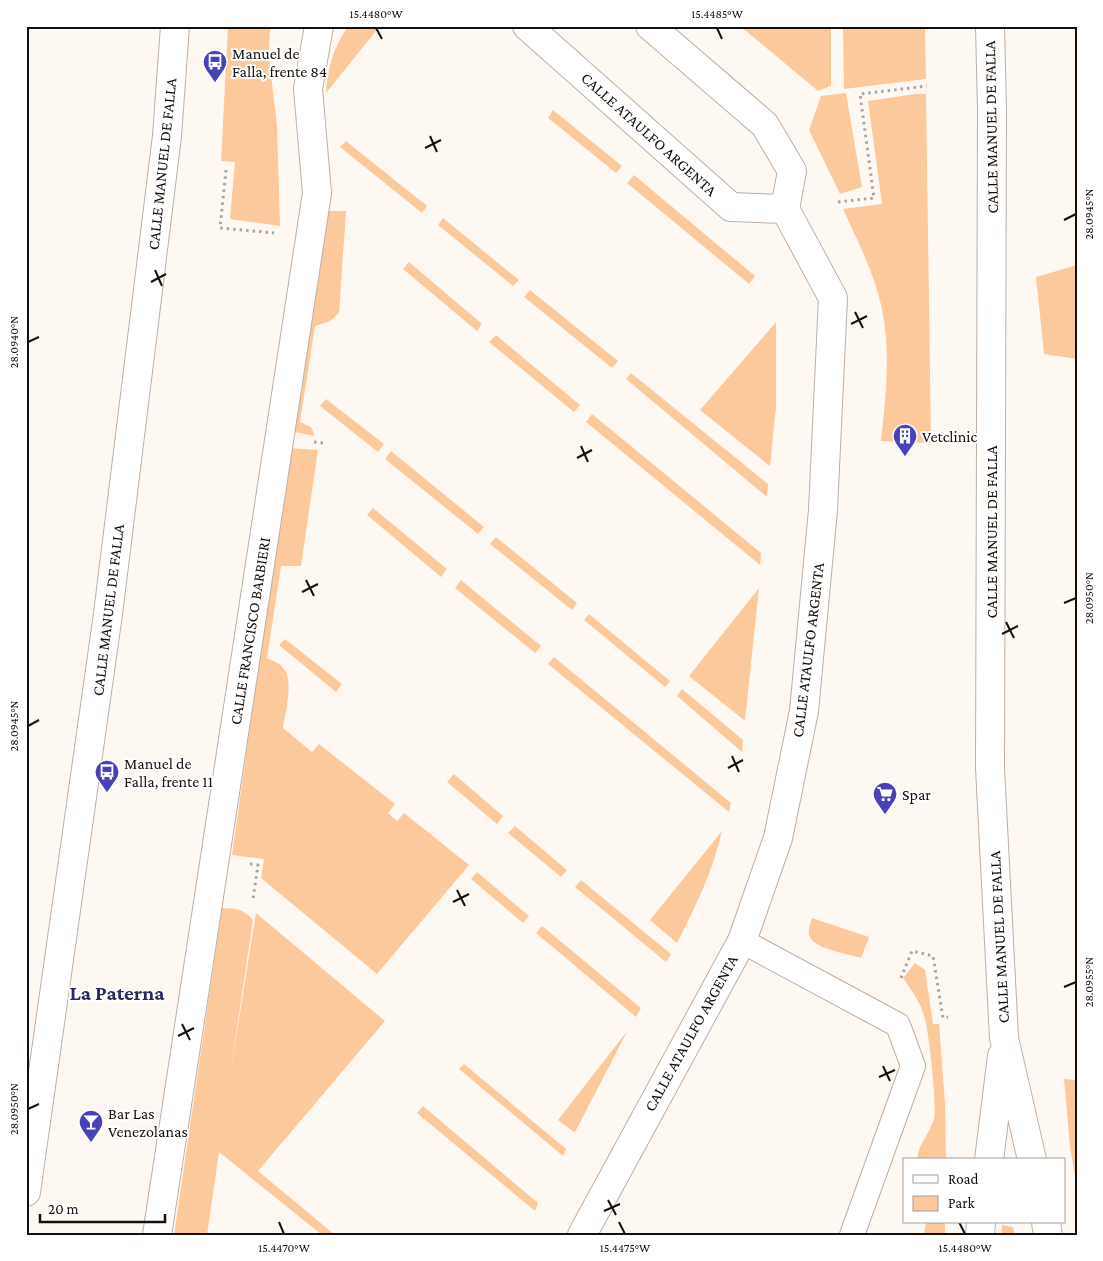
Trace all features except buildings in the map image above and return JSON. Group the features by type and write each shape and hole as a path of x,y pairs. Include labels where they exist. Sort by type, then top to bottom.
{"street":[{"name":"CALLE MANUEL DE FALLA","path":"26,1192 29,1150 109,604 167,136 175,26"},
{"name":"CALLE FRANCISCO BARBIERI","path":"157,1235 317,193 308,89 319,26"},
{"name":"CALLE ATAULFO ARGENTA","path":"527,26 732,207 785,209 833,298 823,510 804,711 778,838 742,941 582,1235"},
{"path":"650,26 765,125 792,171 785,209"},
{"name":"CALLE MANUEL DE FALLA","path":"990,26 992,110 990,768 1004,1038 1032,1158"},
{"name":"CALLE MANUEL DE FALLA","path":"989,1158 1004,1038"}],"lane":[{"path":"742,941 898,1025 913,1066 852,1235"}],"path":[{"path":"838,202 874,198 860,94 927,86"},
{"path":"226,170 220,228 275,233"},
{"path":"901,978 912,951 933,956 942,1018 948,1017"}],"green space":[{"path":"228,26 270,26 269,57 277,126 280,226 230,219 235,162 221,161"},
{"path":"348,26 380,26 326,93 332,58"},
{"path":"740,26 768,26 768,28 831,27 831,86 818,91"},
{"path":"843,26 925,26 926,79 844,89"},
{"path":"846,93 862,187 840,194 809,130 821,96"},
{"path":"926,94 931,443 881,441 887,369 886,333 879,297 872,274 843,209 882,204 868,101"},
{"path":"553,110 622,166 616,173 548,118"},
{"path":"346,141 427,206 422,213 340,147"},
{"path":"634,175 755,276 749,284 627,183"},
{"path":"322,211 346,211 339,313 330,321 315,326 300,422 311,427 315,436 289,431"},
{"path":"443,218 519,280 513,286 438,225"},
{"path":"409,262 482,324 477,331 403,269"},
{"path":"1077,265 1077,359 1044,354 1036,277"},
{"path":"530,290 618,361 612,368 524,297"},
{"path":"776,322 776,407 770,466 700,410"},
{"path":"496,335 580,405 574,412 489,342"},
{"path":"631,373 768,484 767,497 626,379"},
{"path":"326,399 384,444 378,452 320,406"},
{"path":"592,414 761,553 760,565 586,422"},
{"path":"289,448 318,450 301,566 281,566 267,658 280,665 287,675 289,689 283,728 312,752 319,744 395,804 388,813 397,821 404,813 469,865 377,974 261,878 264,859 232,855"},
{"path":"391,451 484,527 478,534 385,459"},
{"path":"373,508 447,569 441,577 367,515"},
{"path":"496,537 577,603 572,610 490,544"},
{"path":"461,580 541,646 535,653 455,588"},
{"path":"759,588 745,721 689,676"},
{"path":"589,614 670,681 665,687 584,620"},
{"path":"285,639 342,684 336,692 279,645"},
{"path":"554,657 731,803 729,812 548,664"},
{"path":"682,689 743,740 742,752 677,696"},
{"path":"454,774 503,816 497,824 447,782"},
{"path":"515,826 567,870 561,877 508,833"},
{"path":"722,831 709,875 677,943 650,920"},
{"path":"477,872 529,916 523,923 471,879"},
{"path":"581,880 671,954 666,962 575,887"},
{"path":"222,908 239,910 246,913 253,920 230,1075 256,913 385,1021 258,1171 335,1235 322,1235 219,1152 207,1235 174,1235"},
{"path":"812,918 869,937 861,958 833,951 813,941 809,932"},
{"path":"542,926 641,1008 636,1017 536,933"},
{"path":"915,963 925,970 933,1024 939,1024 945,1104 946,1158 917,1158 934,1119 932,1070 925,1019 919,1002 903,978"},
{"path":"628,1030 575,1132 574,1132 558,1120"},
{"path":"464,1064 566,1149 563,1156 459,1069"},
{"path":"1064,1079 1077,1080 1077,1188 1070,1147"},
{"path":"423,1106 538,1203 535,1211 417,1113"},
{"path":"926,1224 945,1224 945,1235 924,1235"},
{"path":"1002,1225 1013,1227 1015,1235 1001,1235"}],"place":[{"name":"Manuel de Falla, frente 84","path":"215,83"},
{"name":"Vetclinic","path":"905,457"},
{"name":"Manuel de Falla, frente 11","path":"107,793"},
{"name":"Spar","path":"885,815"},
{"name":"Bar Las Venezolanas","path":"91,1143"}],"district":[{"name":"La Paterna","path":"117,993"}]}
